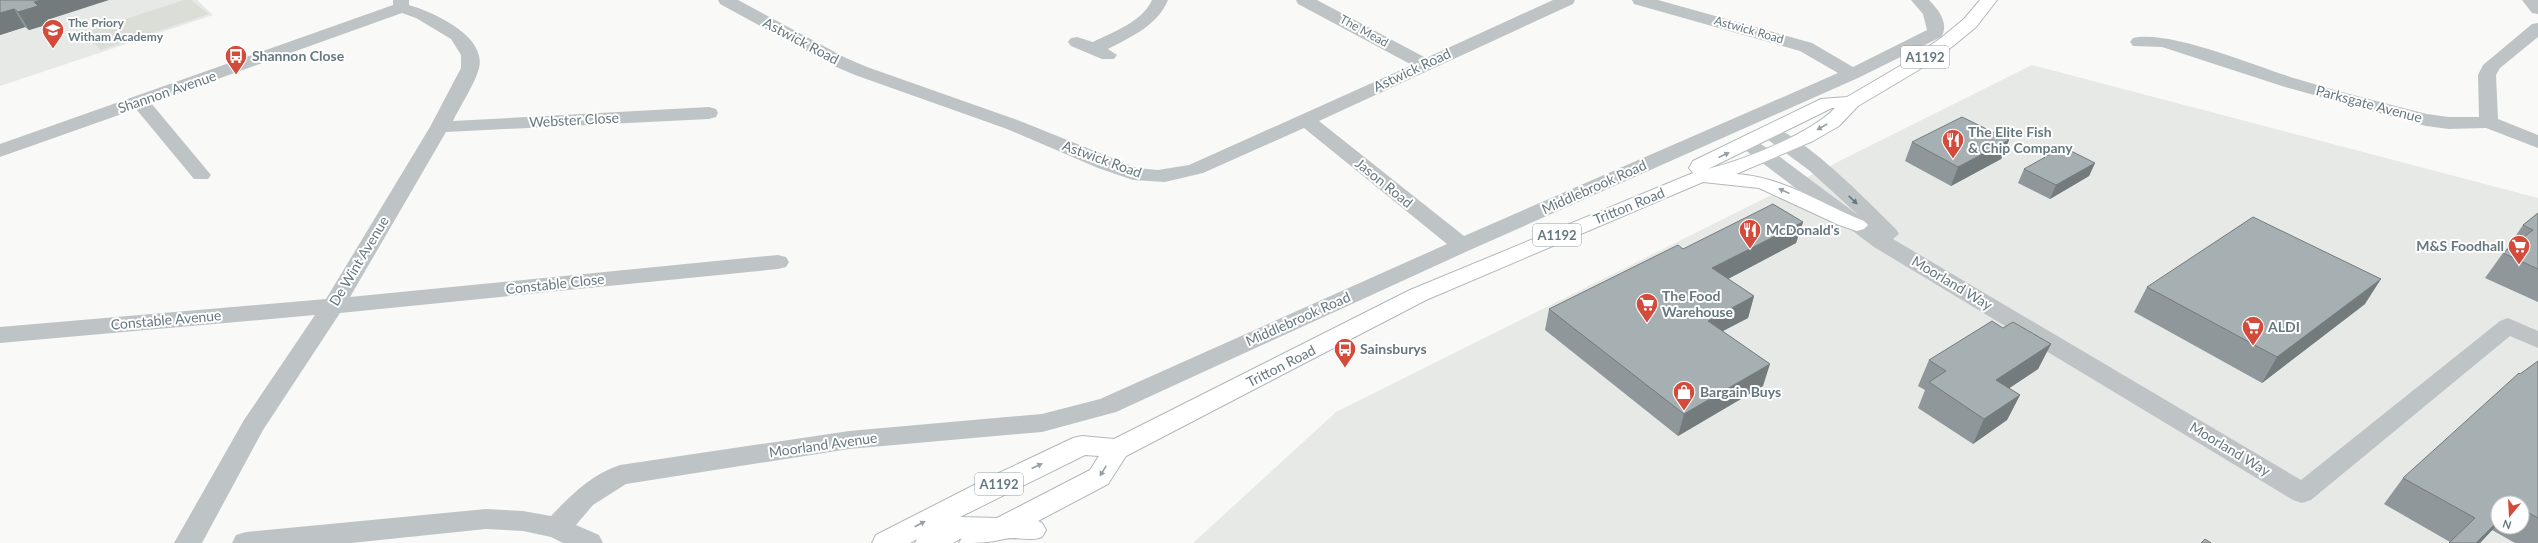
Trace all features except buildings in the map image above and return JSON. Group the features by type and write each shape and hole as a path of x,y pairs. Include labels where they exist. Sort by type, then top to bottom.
{"main road":[{"name":"A1192","path":"1696,178 1700,165 1747,144 1828,103 1850,102 1947,42 1970,23 1989,0"},
{"name":"Tritton Road","path":"1117,449 1418,296 1696,178 1735,168 1788,144 1832,122 1850,102"},
{"path":"1696,178 1765,184 1839,219 1857,225"},
{"name":"A1192","path":"886,543 991,488 1082,445 1117,449 1099,477 973,543"},
{"path":"929,543 959,527 1003,527 1032,530"}],"street":[{"name":"Astwick Road","path":"726,0 840,62 1036,133 1126,171 1145,176 1179,174 1196,169 1307,121 1424,64 1566,0"},
{"path":"1077,42 1101,52 1151,16 1159,6 1160,0"},
{"name":"Astwick Road","path":"1640,0 1806,47 1852,74"},
{"name":"Middlebrook Road","path":"1107,406 1462,246 1852,74 1935,33 1934,17 1928,7 1919,0"},
{"path":"2530,0 2538,9"},
{"name":"The Mead","path":"1317,2 1424,64"},
{"name":"Shannon Avenue","path":"0,151 401,4"},
{"name":"De Wint Avenue","path":"188,543 253,426 333,306 440,127 470,68 470,55 458,36 422,14 401,4"},
{"path":"2536,32 2492,65 2487,75 2489,122 2538,142"},
{"name":"Parksgate Avenue","path":"2139,42 2159,36 2291,83 2426,120 2449,123 2489,122"},
{"path":"139,101 201,175"},
{"name":"Webster Close","path":"440,127 709,113"},
{"name":"Jason Road","path":"1307,121 1462,246"},
{"name":"Moorland Way","path":"1770,132 1788,144 1825,174 1880,225 1902,253"},
{"name":"Moorland Way","path":"1747,144 1765,154 1857,225 2302,493 2508,326 2538,340"},
{"name":"Constable Close","path":"333,306 778,262"},
{"name":"Constable Avenue","path":"0,335 333,306"},
{"name":"Moorland Avenue","path":"557,528 584,498 620,475 849,440 1042,423 1107,406"},
{"path":"246,543 486,519 523,521 557,528 590,543"}],"shaded area":[{"name":"The Priory Witham Academy","path":"0,0 197,0 213,15 0,86"},
{"path":"184,0 191,0 209,14 101,50 83,33"},
{"path":"2032,65 2538,198 2538,543 1193,543 1336,412"}],"place":[{"name":"The Priory Witham Academy","path":"53,50"},
{"name":"Shannon Close","path":"236,76"},
{"name":"The Elite Fish & Chip Company","path":"1953,160"},
{"name":"McDonald's","path":"1750,250"},
{"name":"M&S Foodhall","path":"2519,266"},
{"name":"The Food Warehouse","path":"1647,324"},
{"name":"ALDI","path":"2253,346"},
{"name":"Sainsburys","path":"1345,368"},
{"name":"Bargain Buys","path":"1684,412"}]}
